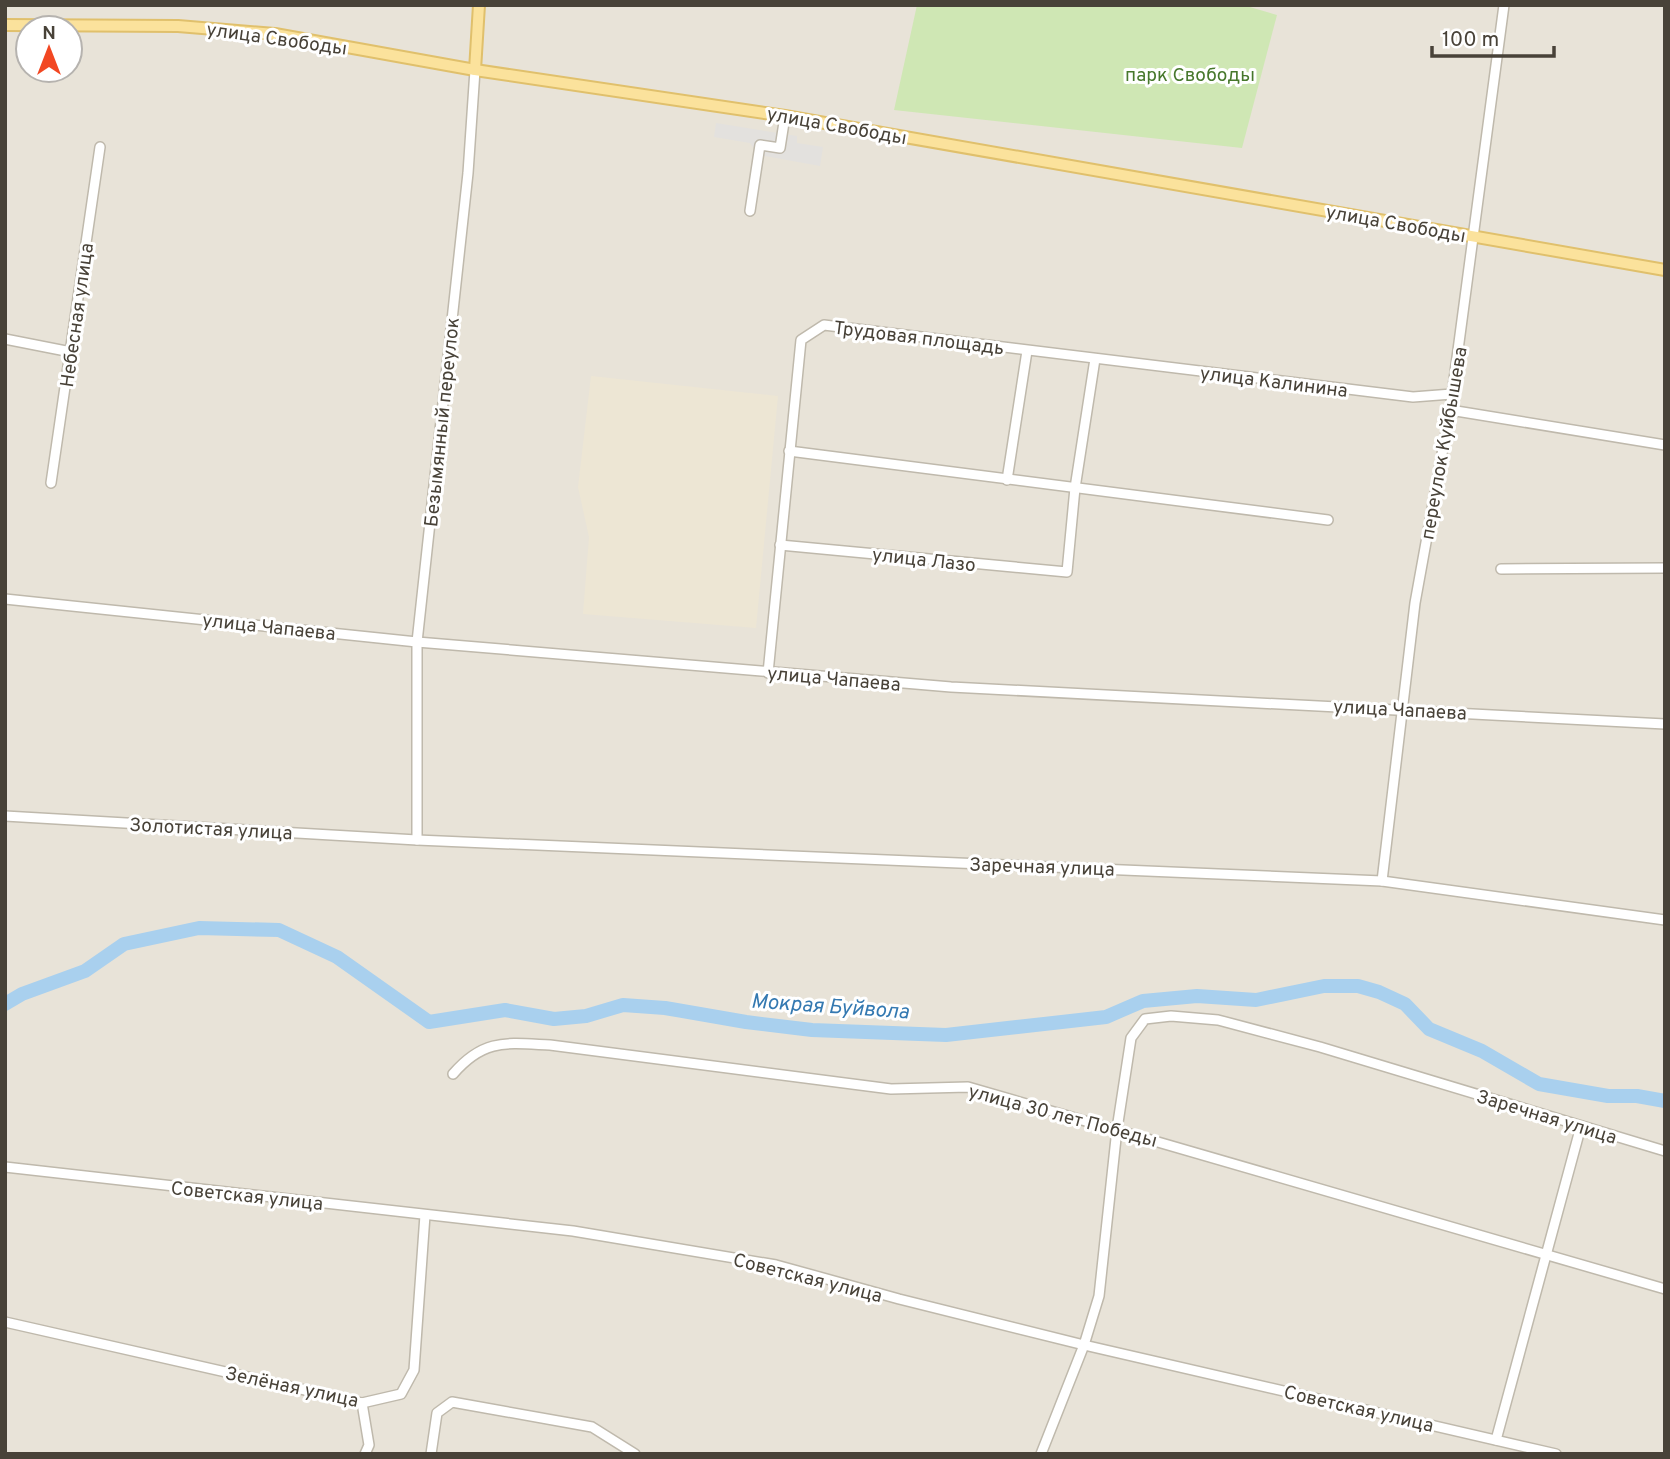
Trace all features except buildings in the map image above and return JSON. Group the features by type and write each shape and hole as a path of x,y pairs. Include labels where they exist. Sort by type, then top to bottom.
{"main road":[{"name":"Безымянный переулок","path":"475,70 480,5"},
{"name":"улица Свободы","path":"5,25 178,26 262,33 475,70 785,116 1665,270"}],"street":[{"name":"переулок Куйбышева","path":"1382,881 1415,603 1450,410 1504,5"},
{"name":"Безымянный переулок","path":"417,840 417,642 468,173 475,70"},
{"path":"750,211 761,145 780,148 785,116"},
{"name":"Небесная улица","path":"51,483 100,147"},
{"name":"Трудовая площадь","path":"768,673 802,340 824,325 1095,359"},
{"path":"5,339 71,352"},
{"name":"Трудовая площадь","path":"1007,480 1027,351"},
{"path":"1075,488 1095,359"},
{"name":"улица Калинина","path":"1095,359 1413,397 1452,394"},
{"path":"1450,410 1665,445"},
{"path":"789,450 1328,520"},
{"name":"улица Лазо","path":"780,545 1068,572 1075,488"},
{"path":"1501,569 1665,568"},
{"name":"улица Чапаева","path":"5,599 417,642 951,687 1665,724"},
{"name":"Золотистая улица","path":"5,816 417,840"},
{"name":"Заречная улица","path":"417,840 1382,881 1665,920"},
{"name":"Заречная улица","path":"1117,1129 1131,1038 1145,1019 1171,1016 1218,1020 1320,1047 1665,1151"},
{"name":"улица 30 лет Победы","path":"453,1074 467,1058 496,1044 550,1045 891,1089 968,1087 1665,1289"},
{"path":"1496,1440 1581,1126"},
{"path":"1041,1454 1084,1345 1099,1296 1117,1129"},
{"name":"Советская улица","path":"5,1167 573,1231 776,1265 1084,1345 1556,1454"},
{"name":"Зелёная улица","path":"5,1321 362,1403 401,1394 414,1370 425,1215"},
{"path":"431,1454 437,1413 452,1402 592,1427 635,1454"},
{"path":"362,1403 369,1445 365,1454"}],"shaded area":[{"path":"5,5 1665,5 1665,1454 5,1454"},
{"path":"716,123 797,136 797,143 823,147 820,166 759,155 750,143 714,137"},
{"path":"591,376 778,396 756,628 583,614 589,537 578,487"}],"green space":[{"name":"парк Свободы","path":"917,5 1243,5 1277,15 1242,148 894,110"}],"waterway":[{"name":"Мокрая Буйвола","path":"5,1004 22,994 85,971 124,944 199,928 279,930 337,957 429,1022 505,1010 554,1019 586,1016 623,1005 665,1008 812,1030 946,1035 1106,1017 1143,1001 1197,996 1256,1000 1324,986 1358,986 1405,1004 1429,1029 1482,1051 1539,1084 1608,1096 1637,1096 1665,1101"}]}
